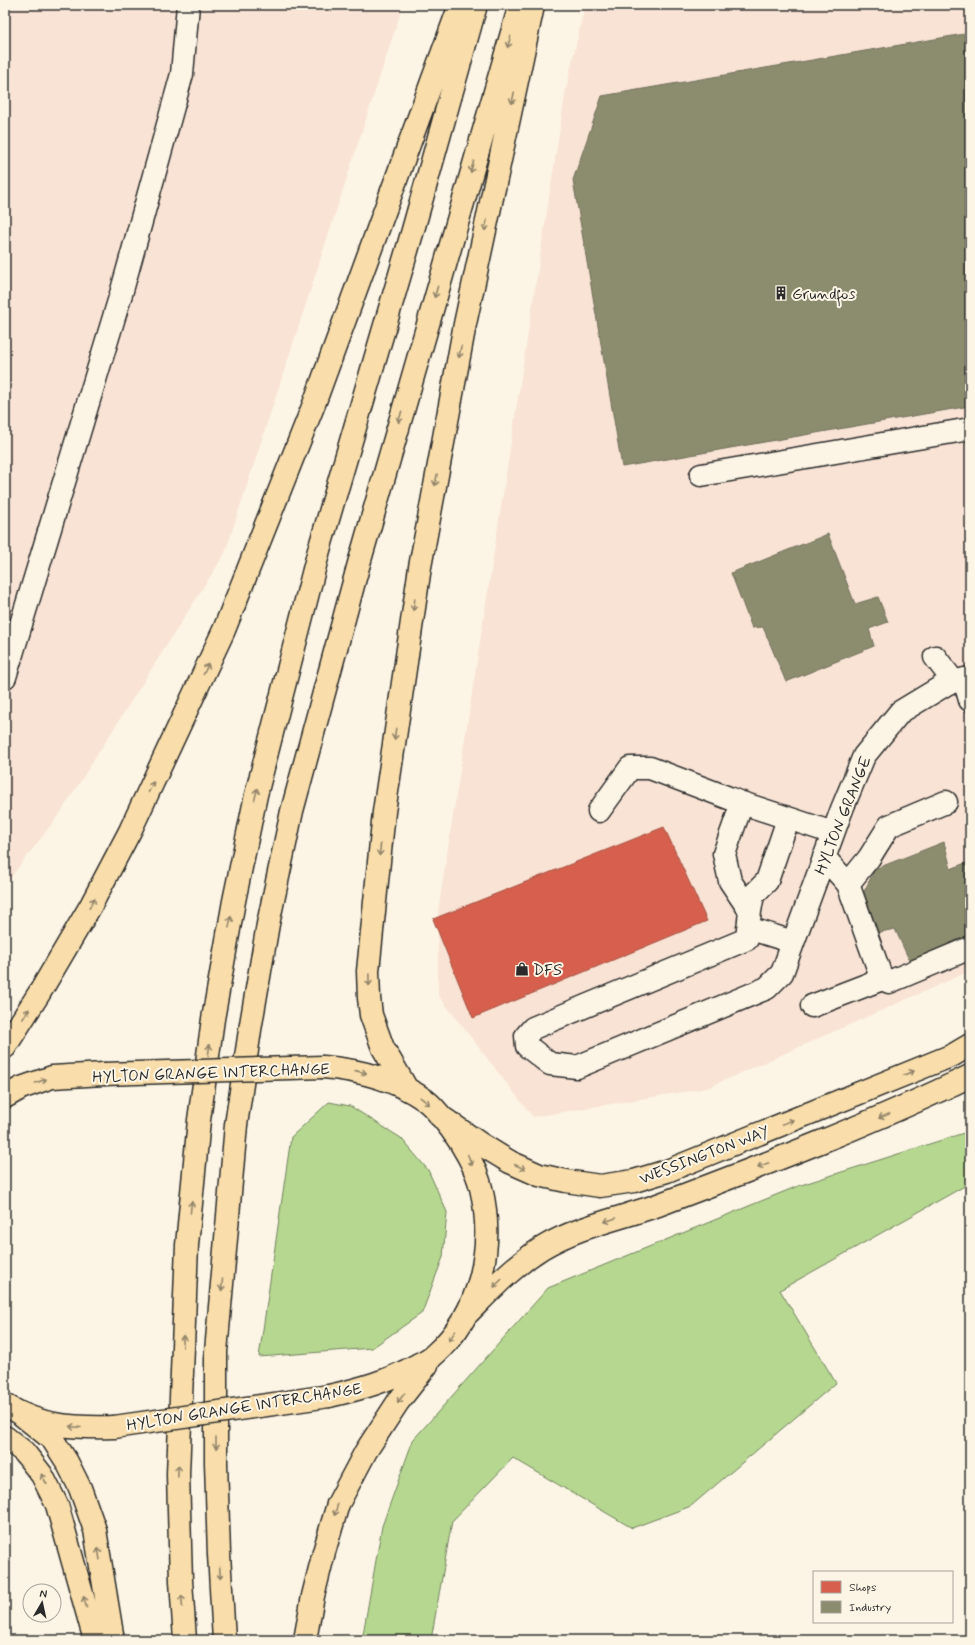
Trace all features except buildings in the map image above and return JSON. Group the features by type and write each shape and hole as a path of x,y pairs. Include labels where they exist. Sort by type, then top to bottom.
{"highway":[{"path":"5,1048 40,992 90,906 130,831 224,630 314,404 460,5"},
{"path":"185,1640 181,1581 178,1474 187,1246 199,1120 214,1011 256,795 319,550 413,230 476,5"},
{"path":"224,1640 216,1463 216,1352 236,1125 268,924 292,811 356,574 520,5"},
{"path":"407,1089 383,1048 371,1015 368,971 384,812 420,566 465,324 533,5"},
{"name":"WESSINGTON WAY","path":"440,1116 510,1162 539,1175 600,1186 634,1181 667,1171 953,1055 970,1045"},
{"name":"HYLTON GRANGE INTERCHANGE","path":"5,1097 22,1088 52,1078 104,1074 322,1067 365,1072 407,1089 426,1101 440,1116 464,1147 481,1186 486,1219 484,1264 479,1283 467,1314 447,1342 434,1356 398,1376 361,1389 329,1396 114,1427 65,1427 43,1422 14,1410"},
{"name":"WESSINGTON WAY","path":"467,1314 511,1270 544,1247 570,1234 612,1219 648,1210 819,1144 916,1103 970,1076"},
{"path":"305,1640 313,1596 338,1504 370,1444 398,1402 434,1356"},
{"path":"14,1410 53,1440 67,1462 80,1488 96,1530 113,1640"},
{"path":"5,1437 24,1452 38,1469 57,1505 95,1640"}],"street":[{"path":"5,677 121,294 182,74 188,5"},
{"path":"701,475 970,429"},
{"path":"935,657 963,680 970,700"},
{"name":"HYLTON GRANGE","path":"749,920 747,939 533,1028 526,1036 526,1046 550,1064 577,1067 767,988 782,973 833,833 864,756 900,712 948,683 963,680"},
{"path":"599,811 630,768 650,768 742,803 833,833"},
{"path":"848,884 869,858 889,826 946,802"},
{"path":"742,803 724,854 730,881 749,920 793,942"},
{"path":"749,920 753,895 766,881 788,819"},
{"path":"824,858 848,884 882,979"},
{"path":"812,1006 882,979 889,982 970,948"}],"path":[{"path":"5,1634 9,1640"}],"shaded area":[{"path":"5,5 403,5 225,553 61,812 5,885"},
{"path":"585,5 970,5 970,971 707,1088 533,1117 438,995 438,912 566,89"}],"green space":[{"path":"329,1102 350,1106 401,1138 428,1170 447,1212 443,1257 422,1313 372,1348 259,1357 291,1137"},
{"path":"970,1131 970,1183 780,1290 836,1383 691,1506 632,1528 513,1458 452,1521 431,1640 362,1640 382,1526 413,1440 548,1288 798,1186"}],"place":[{"name":"Grundfos","path":"781,293"},
{"name":"DFS","path":"522,969"}]}
